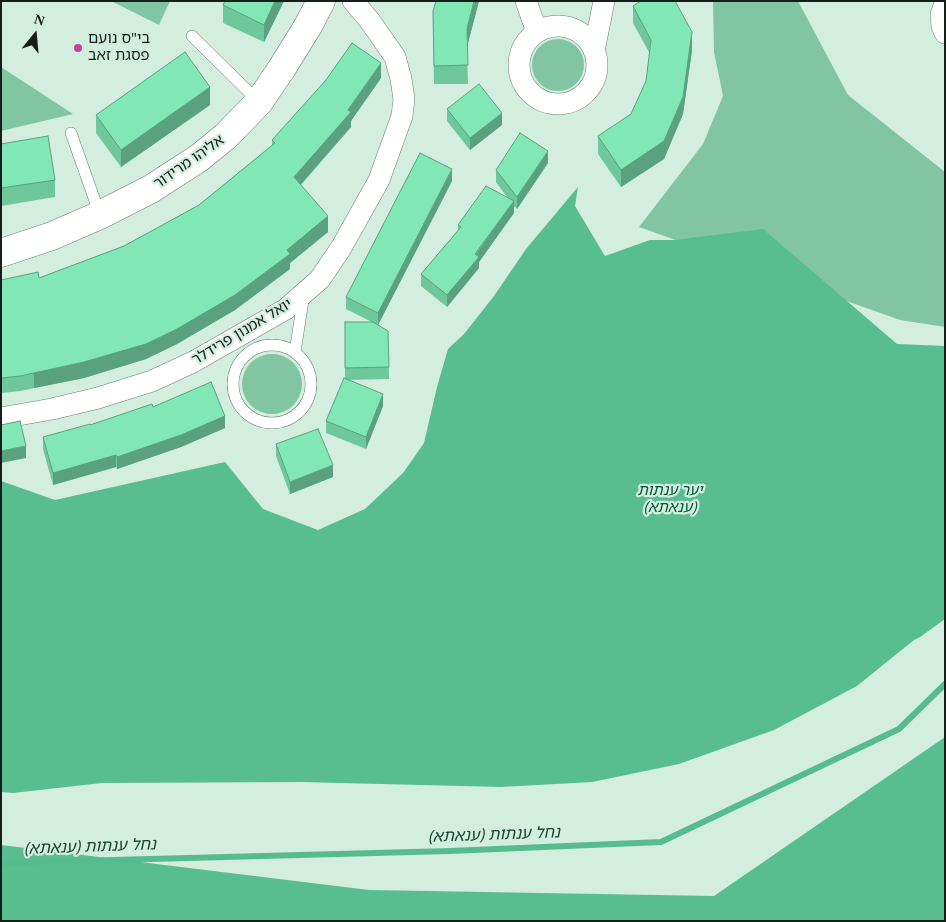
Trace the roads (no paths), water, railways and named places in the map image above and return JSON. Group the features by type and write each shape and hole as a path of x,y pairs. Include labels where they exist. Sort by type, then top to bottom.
{"street":[{"name":"אליהו מרידור","path":"1,254 52,236 100,215 151,189 199,158 226,136 258,102 308,26 320,1"},
{"name":"יואל אמנון פרידלר","path":"1,418 89,400 152,381 193,362 286,309 320,279 341,248 379,180 402,116 404,99 395,57 370,21 353,1"},
{"path":"526,1 537,32"},
{"path":"594,51 604,1"},
{"path":"945,3 941,15 945,33"},
{"path":"563,26 577,31 588,40 594,51 597,65 595,78 590,87 580,97 568,103 554,104 540,100 529,92 522,80 518,67 520,53 526,41 537,32 549,27 563,26"}],"lane":[{"path":"192,36 258,102"},
{"path":"71,133 100,215"},
{"path":"295,352 304,293"},
{"path":"271,345 284,347 295,352 304,362 310,374 311,387 308,400 300,412 285,421 272,423 252,417 242,408 235,396 233,383 236,369 246,355 257,348 271,345"}],"waterway":[{"name":"נחל ענתות (ענאתא)","path":"1,863 450,851 661,842 899,729 945,684"}],"place":[{"name":"בי\"ס נועם פסגת זאב","path":"78,48"}],"park label":[{"name":"יער ענתות (ענאתא)","path":"670,500"}]}
